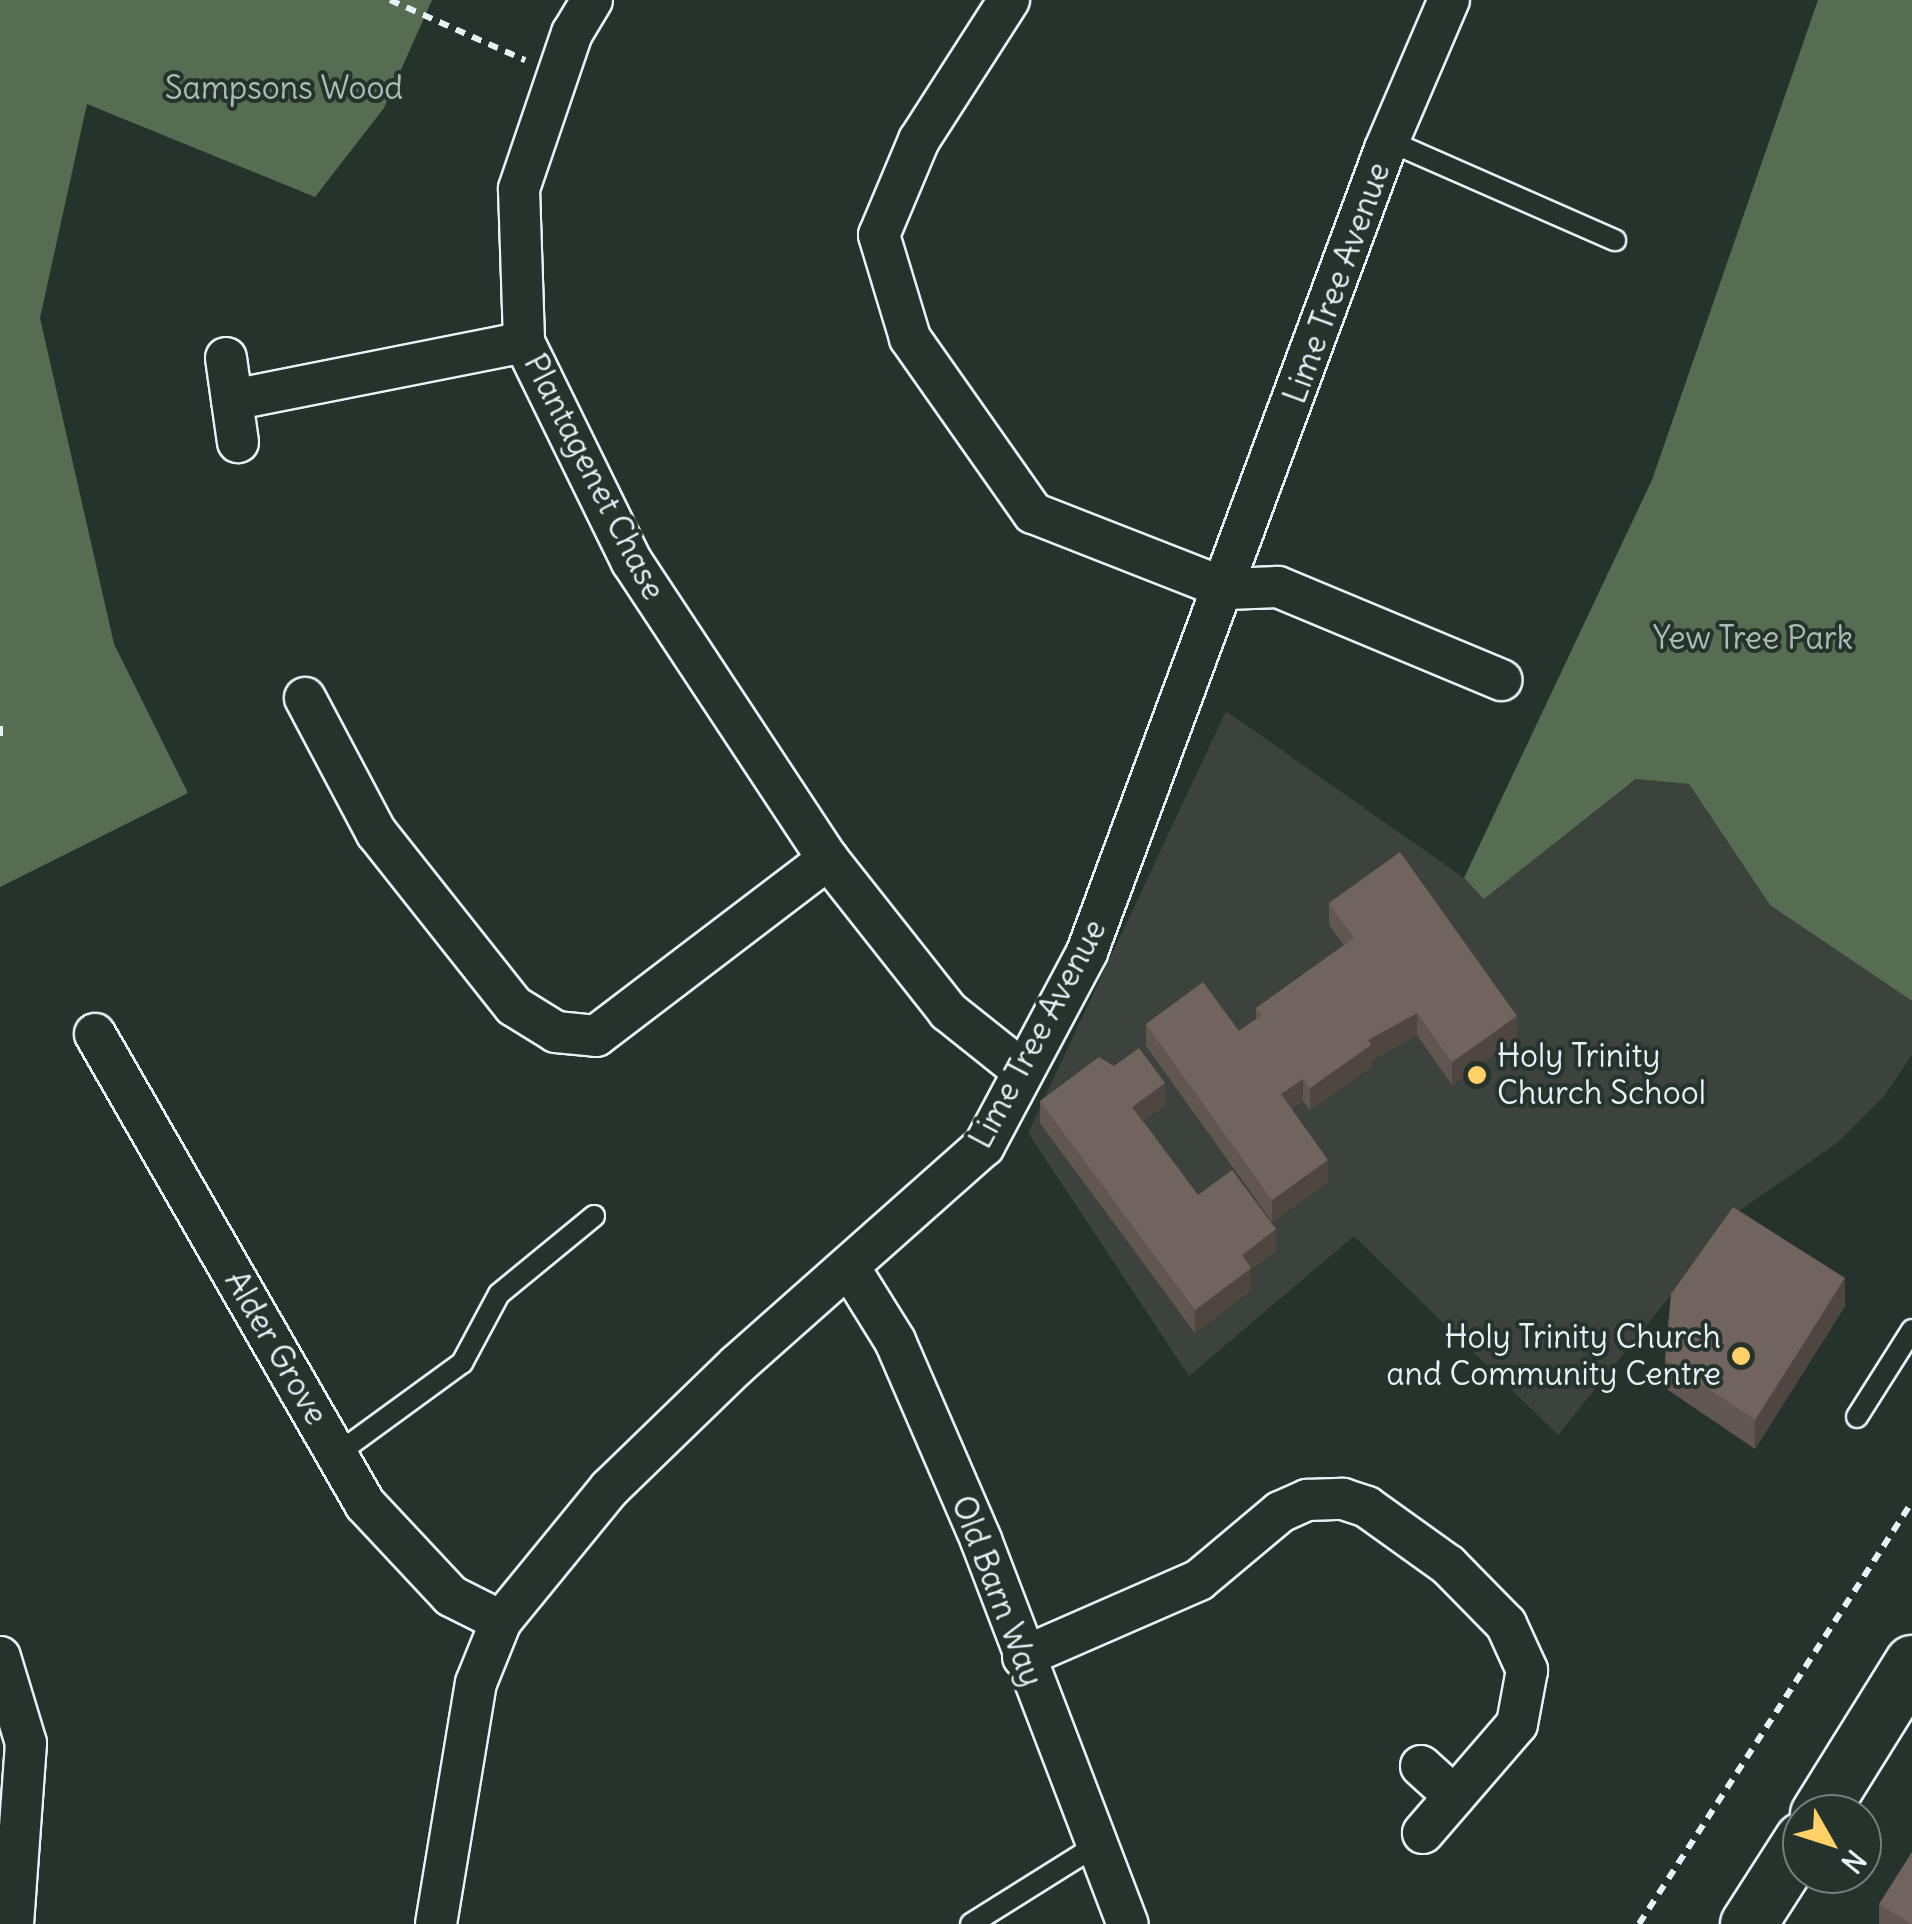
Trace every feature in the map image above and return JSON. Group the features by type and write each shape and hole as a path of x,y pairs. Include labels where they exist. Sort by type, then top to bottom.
{"main road":[{"path":"1831,1794 1912,1664"},
{"path":"1751,1922 1782,1872"}],"street":[{"name":"Plantagenet Chase","path":"592,0 558,75 519,190 524,342 632,562 828,859 948,1011 1022,1070"},
{"path":"1009,0 919,140 879,235 910,338 1033,513 1227,589 1278,587 1501,680"},
{"name":"Lime Tree Avenue","path":"436,1924 476,1682 501,1621 609,1489 984,1146 1087,952 1227,589 1389,141 1449,0"},
{"path":"232,400 524,342"},
{"path":"226,358 238,442"},
{"path":"305,698 376,832 514,1006 556,1032 596,1036 828,859"},
{"name":"Alder Grove","path":"95,1034 366,1504 450,1596 501,1621"},
{"name":"Old Barn Way","path":"849,1267 895,1341 1128,1924"},
{"path":"1023,1657 1199,1580 1280,1512 1307,1500 1344,1500 1367,1508 1448,1565 1506,1624 1528,1670 1517,1724 1423,1833"},
{"path":"0,1658 26,1743 12,1924"},
{"path":"1421,1766 1454,1796"}],"lane":[{"path":"1389,141 1616,240"},
{"path":"337,1454 462,1363 499,1294 594,1216"},
{"path":"1857,1417 1912,1330"},
{"path":"971,1924 1097,1845"}],"path":[{"path":"390,0 558,75"},
{"path":"0,726 0,737"},
{"path":"1639,1924 1912,1502"}],"shaded area":[{"name":"Holy Trinity Church School","path":"1226,711 1464,878 1484,899 1637,779 1689,784 1770,905 1912,1001 1912,1055 1885,1095 1837,1143 1739,1211 1558,1435 1354,1236 1189,1376 1028,1133"}],"green space":[{"name":"Sampsons Wood","path":"0,0 432,0 384,108 315,197 87,104 40,318 114,644 188,793 0,887"},
{"name":"Yew Tree Park","path":"1818,0 1912,0 1912,1001 1770,905 1689,784 1636,779 1484,899 1464,878 1652,480"}],"building":[{"path":"1400,852 1517,1016 1452,1062 1417,1013 1368,1040 1371,1045 1310,1088 1303,1079 1281,1094 1328,1160 1272,1200 1146,1024 1203,982 1239,1031 1262,1015 1256,1008 1354,938 1329,903"},
{"path":"1139,1048 1165,1083 1132,1107 1198,1195 1232,1170 1276,1229 1242,1255 1251,1268 1195,1310 1040,1101 1099,1057 1114,1066"},
{"name":"Holy Trinity Church and Community Centre","path":"1733,1207 1845,1278 1755,1420 1665,1360 1671,1294"},
{"path":"1912,1852 1912,1924 1911,1924 1879,1904"}],"place":[{"name":"Holy Trinity Church School","path":"1477,1075"},
{"name":"Holy Trinity Church and Community Centre","path":"1741,1356"}]}
